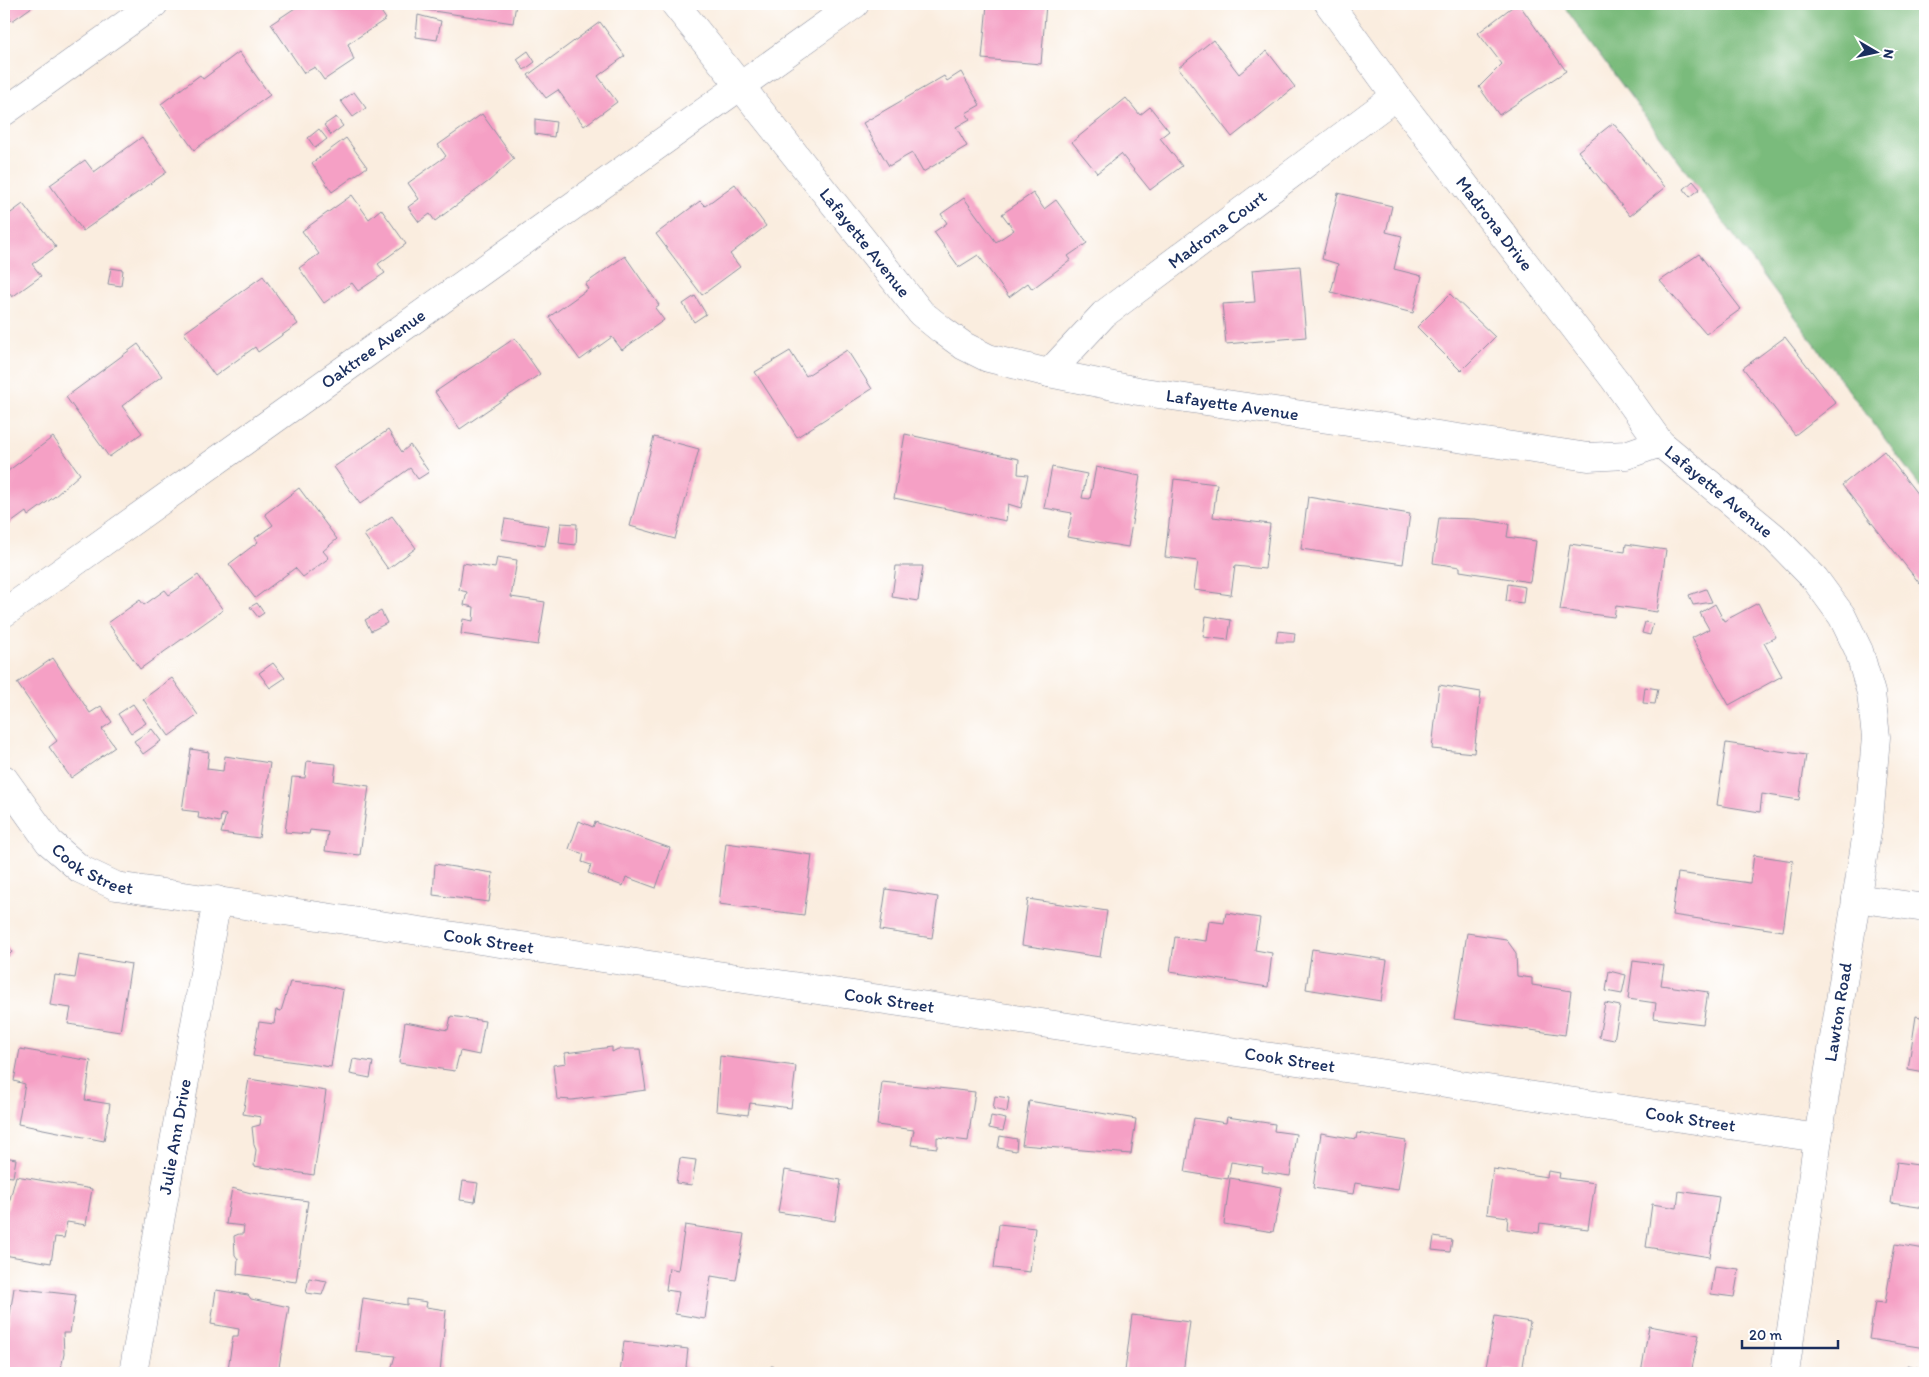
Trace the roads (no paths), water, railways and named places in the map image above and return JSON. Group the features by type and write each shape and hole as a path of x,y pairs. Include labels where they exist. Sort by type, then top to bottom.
{"street":[{"path":"4,112 154,4"},
{"name":"Lafayette Avenue","path":"675,4 921,313 964,346 988,358 1049,373 1138,391 1588,457 1626,455 1660,443 1774,537 1814,578 1842,616 1859,651"},
{"name":"Oaktree Avenue","path":"4,613 854,4"},
{"name":"Madrona Drive","path":"1329,4 1396,96 1615,380 1660,443"},
{"name":"Madrona Court","path":"1049,373 1104,314 1396,96"},
{"name":"Lawton Road","path":"1785,1373 1818,1138 1869,820 1876,737 1871,693 1859,651"},
{"name":"Cook Street","path":"4,779 48,842 80,869 116,886 1818,1138"},
{"path":"1856,898 1925,908"},
{"name":"Julie Ann Drive","path":"133,1373 217,900"}]}
